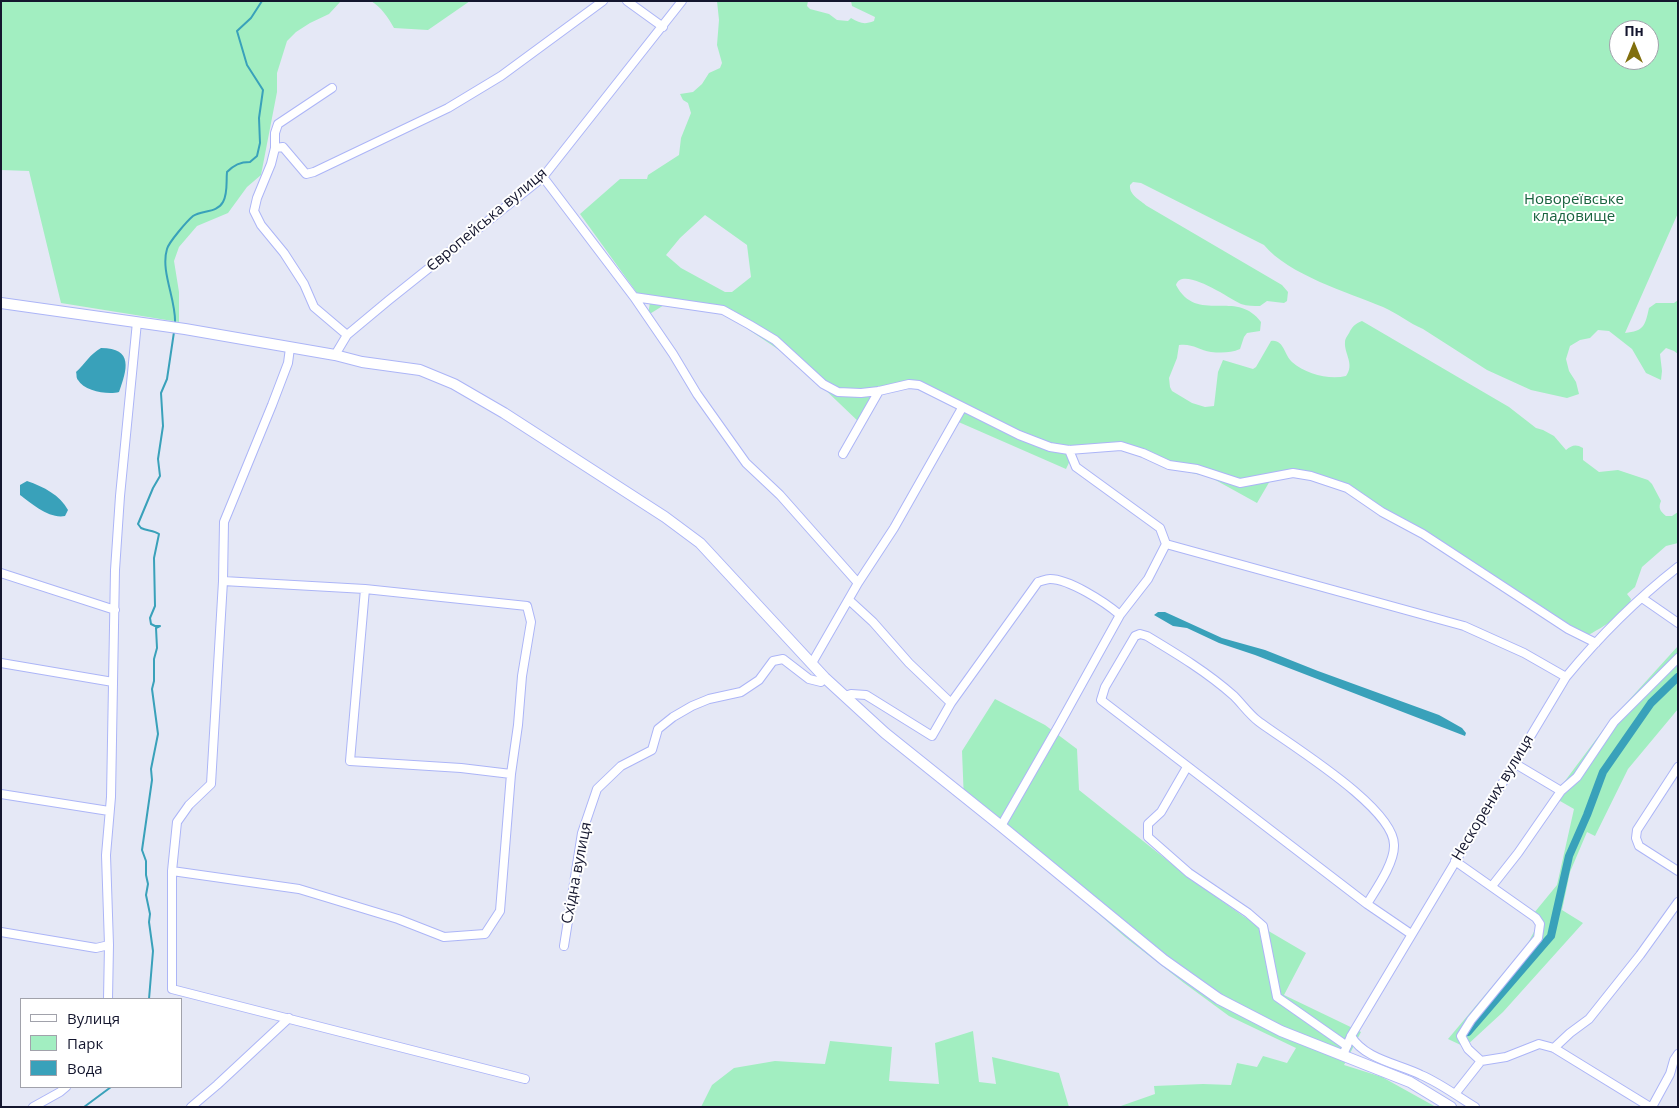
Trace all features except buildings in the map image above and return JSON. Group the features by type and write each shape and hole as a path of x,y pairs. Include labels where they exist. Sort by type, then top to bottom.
{"main road":[{"path":"1,303 137,322 420,370 454,384 512,418 665,517 700,543 824,678 885,733 1164,960 1219,999 1281,1031 1345,1050 1410,1082 1451,1107"}],"street":[{"path":"275,148 283,147 306,174 314,172 448,108 501,76 603,1"},
{"path":"627,1 663,27"},
{"name":"Європейська вулиця","path":"335,355 347,335 543,177 682,1"},
{"path":"332,88 278,124 271,164 257,198 254,211 261,225 284,253 304,284 314,307 347,335"},
{"path":"543,177 634,298 673,354 697,394 746,463 780,495 858,583"},
{"path":"634,298 722,310 750,324 775,340 823,384 838,392 880,391 902,386 919,385 938,393 962,408 1019,436 1050,447 1069,450 1121,446 1143,453 1169,465 1196,469 1240,483 1293,473 1311,476 1347,488 1382,512 1423,534 1568,629 1596,643"},
{"path":"108,998 109,945 106,855 111,796 115,570 120,496 137,322"},
{"path":"290,348 288,363 224,522 223,581 211,784 189,805 176,822 172,871 172,989 526,1078"},
{"path":"843,454 880,391"},
{"path":"812,663 858,583 894,528 962,408"},
{"path":"1001,826 1120,615 1148,579 1166,544 1160,528 1076,466 1069,450"},
{"path":"1166,544 1464,626 1524,653 1566,677"},
{"name":"Нескорених вулиця","path":"1345,1050 1351,1036 1566,677 1596,643 1642,598 1678,567"},
{"path":"1,573 114,610"},
{"path":"845,696 851,694 866,695 932,736 951,703 1038,582 1050,579 1075,586 1108,605 1120,615"},
{"path":"172,871 299,889 398,919 444,936 485,934 500,911 511,774 522,676 531,622 527,606 365,589 223,581"},
{"path":"365,589 350,761 461,768 511,774"},
{"path":"1642,598 1678,623"},
{"path":"849,600 873,622 909,663 951,703"},
{"path":"1367,904 1382,879 1394,846 1390,832 1367,802 1333,774 1256,719 1234,697 1197,666 1147,636 1140,634 1135,636 1106,687 1101,700 1367,904 1412,934"},
{"path":"1492,886 1562,791 1577,778 1614,722 1678,658"},
{"name":"Східна вулиця","path":"564,946 582,833 597,789 621,766 652,750 658,730 673,717 709,699 741,692 759,680 773,661 783,659 808,679 821,682 824,678"},
{"path":"1,663 113,682"},
{"path":"1514,763 1562,791"},
{"path":"1187,767 1161,812 1148,824 1148,837 1189,873 1248,913 1263,926 1277,997 1345,1050"},
{"path":"1678,767 1637,830 1636,838 1639,846 1678,871"},
{"path":"1,794 109,810"},
{"path":"1455,861 1536,918 1540,924 1538,938 1471,1020 1461,1036 1468,1049 1481,1062"},
{"path":"1554,1048 1589,1019 1640,955 1678,902"},
{"path":"1,932 96,948 109,945"},
{"path":"190,1107 217,1085 289,1018"},
{"path":"1351,1036 1359,1047 1384,1060 1421,1075 1475,1107"},
{"path":"1454,1094 1481,1062 1506,1057 1538,1044 1554,1048 1651,1107 1670,1074 1678,1054"},
{"path":"33,1107 65,1088"}],"green space":[{"path":"1,1 341,1 329,14 296,32 287,41 277,73 277,92 261,175 247,187 228,213 197,226 179,247 174,261 179,292 179,322 61,303 29,171 1,170"},
{"path":"371,1 470,1 428,30 394,28 384,13"},
{"name":"Новореївське кладовище","path":"717,1 808,1 807,6 810,9 829,14 837,20 848,21 851,18 865,23 874,21 875,17 852,6 851,1 1678,1 1678,213 1625,333 1636,331 1643,327 1649,308 1656,303 1674,303 1678,300 1678,354 1666,348 1660,354 1661,380 1646,373 1632,349 1609,331 1598,330 1590,338 1580,340 1570,346 1566,359 1579,394 1567,398 1531,390 1487,370 1388,309 1303,274 1275,256 1264,245 1141,183 1133,182 1130,185 1130,189 1147,206 1282,285 1288,292 1287,301 1284,303 1267,301 1260,306 1248,306 1207,285 1187,279 1180,280 1176,285 1185,297 1195,303 1240,308 1251,312 1261,322 1260,331 1247,333 1240,349 1237,350 1211,352 1192,346 1179,345 1177,358 1169,378 1172,391 1192,403 1205,407 1214,406 1218,372 1223,360 1253,369 1271,341 1279,342 1289,359 1304,370 1332,377 1346,376 1350,367 1345,341 1354,326 1362,321 1509,407 1536,428 1554,436 1566,450 1574,446 1583,448 1583,460 1599,472 1618,470 1648,480 1661,501 1660,509 1662,513 1666,516 1672,516 1678,512 1678,543 1666,546 1642,567 1635,587 1627,594 1631,599 1628,605 1617,617 1579,640 1418,534 1329,483 1301,474 1274,474 1257,503 1210,477 1169,468 1120,447 1075,450 1066,469 954,420 958,409 910,382 902,383 887,390 875,403 861,424 794,360 715,307 669,302 648,315 651,296 637,293 580,214 620,179 647,179 648,175 679,155 681,138 691,113 688,103 683,100 680,94 693,92 702,84 709,73 720,68 722,63 717,45 719,20","holes":["705,215 747,245 751,277 732,292 725,292 681,268 666,255 680,238"]},
{"path":"1678,646 1678,709 1628,769 1595,836 1587,832 1570,872 1562,910 1583,923 1503,1012 1465,1047 1448,1039 1527,945 1537,926 1534,913 1557,885 1574,809 1553,797 1609,722"},
{"path":"995,699 1045,725 1077,749 1079,790 1187,876 1243,916 1306,953 1284,995 1361,1032 1344,1065 1382,1077 1436,1107 1118,1107 1155,1094 1154,1086 1231,1085 1237,1063 1257,1067 1263,1056 1287,1063 1296,1048 1229,1016 1184,983 1125,937 1052,873 964,801 962,751"},
{"path":"973,1031 979,1082 996,1084 992,1057 1059,1073 1069,1107 701,1107 712,1085 734,1068 775,1061 825,1064 830,1041 892,1047 889,1081 939,1084 935,1043"}],"water":[{"path":"101,348 112,349 123,356 126,368 119,392 103,392 85,387 77,378 76,372"},
{"path":"27,481 45,489 61,500 68,510 65,516 47,513 20,495 20,485"},
{"path":"1158,612 1165,612 1222,638 1265,650 1439,715 1462,728 1466,733 1465,736 1255,655 1219,643 1187,628 1173,626 1154,615"}],"waterway":[{"path":"175,325 174,306 167,277 165,258 168,246 193,216 220,206 226,195 227,172 237,164 250,162 257,156 260,143 259,118 263,90 247,65 237,31 251,18 262,1"},
{"path":"149,998 153,951 149,922 150,914 146,895 148,884 146,861 142,850 152,780 151,769 158,734 152,689 154,659 157,648 156,628 160,626 151,624 150,618 155,606 154,558 159,534 141,528 138,524 160,476 158,459 163,426 161,393 167,379 174,332"},
{"path":"1468,1032 1551,936 1569,856 1603,772 1651,703 1678,677"},
{"path":"84,1107 110,1088"}]}
